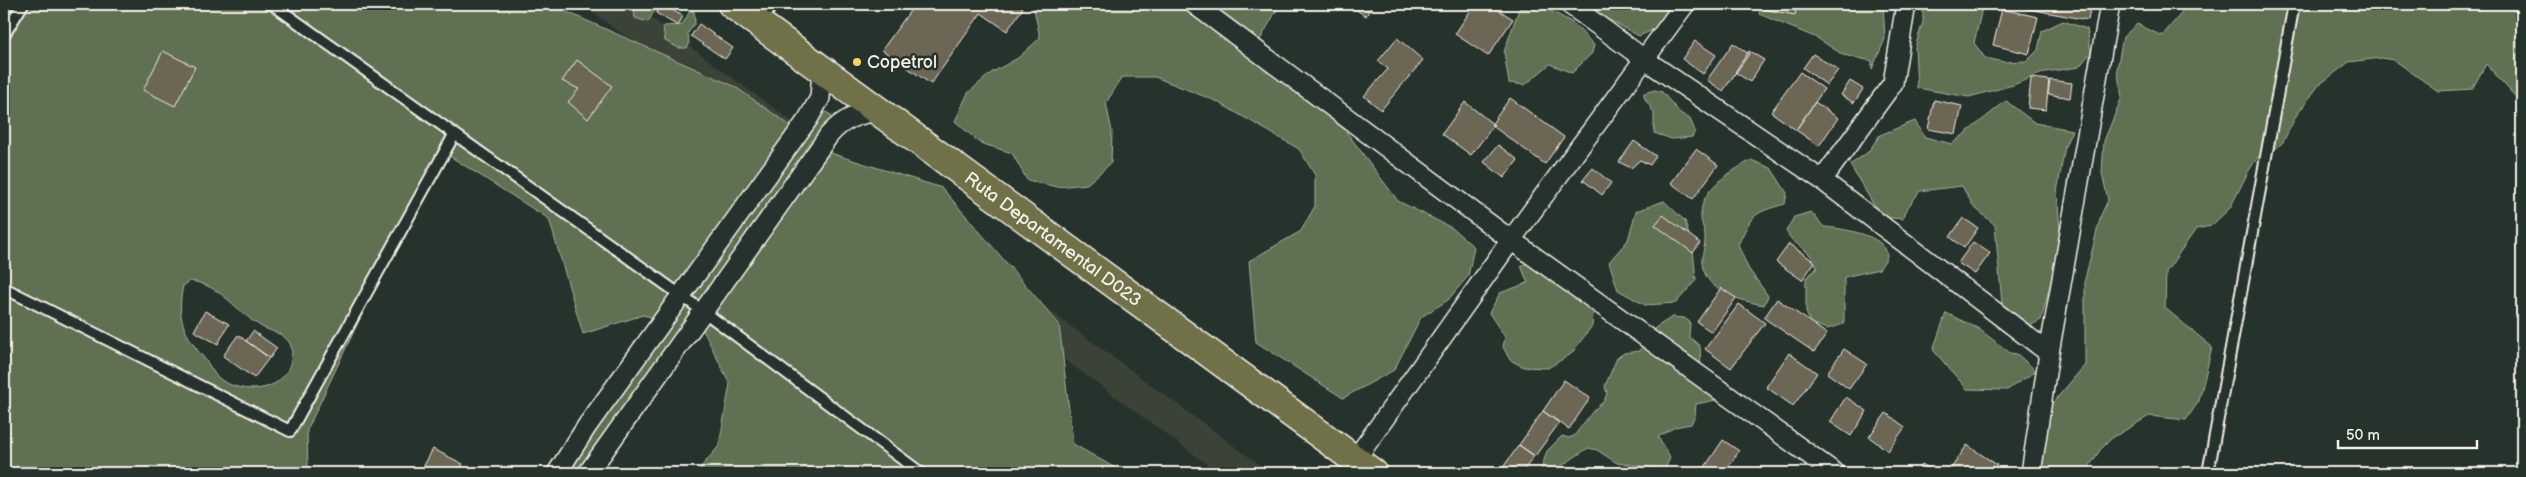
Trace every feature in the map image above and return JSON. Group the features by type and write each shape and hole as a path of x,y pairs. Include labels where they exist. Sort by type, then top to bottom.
{"main road":[{"name":"Ruta Departamental D023","path":"732,4 761,12 822,70 1364,467"}],"street":[{"path":"1194,4 1511,240 1834,473"},
{"path":"1569,4 1644,59 1822,180 2049,353"},
{"path":"1364,467 1511,240 1685,4"},
{"path":"1822,180 1893,83 1906,4"},
{"path":"2032,473 2049,353 2110,4"},
{"path":"557,473 587,426 816,108 821,88 822,70"},
{"path":"588,473 836,127 858,114 877,111"}],"lane":[{"path":"4,35 23,4"},
{"path":"272,4 454,136 703,311 921,473"},
{"path":"2208,473 2294,4"},
{"path":"4,288 290,431 454,136"}],"shaded area":[{"path":"581,4 632,4 1271,473 1219,473"}],"green space":[{"path":"4,4 549,4 734,86 805,136 821,113 826,112 831,115 831,120 815,143 830,153 942,188 1059,324 1073,444 1124,473 696,473 719,446 730,384 703,330 684,325 580,473 567,473 593,431 671,322 643,315 583,334 549,219 440,150 307,430 308,473 4,473","holes":["190,281 220,293 253,321 262,327 280,334 289,342 292,353 290,364 285,374 278,381 270,386 250,389 229,384 215,375 191,341 181,316 183,286"]},
{"path":"633,4 663,4 656,8 648,22 635,18"},
{"path":"1033,4 1064,4 1067,11 1069,4 1280,4 1251,56 1276,71 1345,130 1398,201 1452,228 1474,247 1468,276 1448,300 1421,317 1394,370 1343,398 1256,342 1249,261 1301,231 1315,206 1315,175 1299,149 1216,101 1155,77 1122,77 1106,103 1112,132 1111,163 1087,184 1057,187 1027,180 1012,153 980,143 955,121 968,93 991,73 1018,58 1040,38"},
{"path":"1580,4 1692,4 1667,24 1639,36"},
{"path":"1762,4 1883,4 1885,39 1872,69 1872,61 1843,55 1817,38 1759,14"},
{"path":"1923,4 1983,4 1974,43 1985,58 2004,62 2027,61 2038,50 2042,31 2063,21 2087,29 2091,52 2079,67 2045,72 2013,85 1969,97 1917,88 1915,47 1923,22"},
{"path":"2186,4 2522,4 2522,104 2486,64 2472,89 2438,91 2394,60 2380,58 2349,62 2319,85 2296,116 2283,142 2273,152 2258,157 2248,172 2230,208 2211,226 2196,229 2166,272 2165,308 2212,347 2199,401 2186,420 2149,416 2112,438 2100,450 2085,473 2031,473 2045,412 2085,365 2085,279 2101,215 2108,200 2102,173 2104,141 2122,97 2117,69 2123,37 2137,24 2162,36 2179,16"},
{"path":"1542,6 1573,23 1594,45 1592,53 1572,73 1550,64 1525,85 1509,83 1504,52 1519,9"},
{"path":"690,11 694,11 695,23 688,33 689,44 687,48 679,48 665,41 663,26 682,25"},
{"path":"1655,90 1662,92 1680,113 1690,119 1695,131 1692,137 1672,139 1654,133 1654,113 1644,97 1644,93"},
{"path":"2006,101 2035,123 2072,130 2065,146 2057,192 2061,243 2041,320 2019,331 2002,304 1995,225 1974,207 1962,186 1920,191 1905,211 1903,219 1881,217 1850,165 1868,152 1880,135 1915,121 1925,137 1952,144"},
{"path":"1751,160 1771,168 1787,193 1785,204 1759,213 1750,221 1738,245 1748,268 1768,296 1764,305 1735,298 1717,288 1705,273 1702,263 1705,237 1701,214 1706,196 1718,182"},
{"path":"1664,201 1685,221 1693,250 1696,280 1676,303 1645,305 1618,290 1609,262 1628,240 1636,211"},
{"path":"1811,212 1824,227 1860,234 1879,242 1885,248 1887,255 1879,269 1844,277 1844,324 1827,329 1810,323 1806,312 1806,278 1817,268 1810,255 1786,231 1794,217"},
{"path":"1526,263 1563,281 1573,298 1594,305 1592,326 1571,354 1548,368 1524,367 1510,360 1503,347 1505,337 1489,313 1500,293 1528,283 1521,266"},
{"path":"1946,313 1979,329 2010,353 2017,354 2036,371 2007,390 1967,389 1933,350"},
{"path":"1672,317 1684,318 1690,322 1689,337 1700,346 1701,367 1721,393 1716,400 1696,404 1695,416 1691,424 1675,427 1658,437 1670,458 1665,469 1662,469 1663,473 1644,473 1657,468 1617,463 1597,450 1588,448 1551,473 1540,473 1547,451 1562,436 1569,438 1574,436 1593,411 1604,401 1607,394 1605,386 1617,358 1624,353 1639,351 1655,328"}],"building":[{"path":"661,4 683,16 678,26 656,13"},
{"path":"915,4 1017,4 1023,8 1007,31 981,13 931,84 882,50"},
{"path":"1347,4 1373,4 1366,16"},
{"path":"1475,4 1489,4 1513,19 1488,56 1455,34"},
{"path":"1764,4 1797,4 1795,15 1763,9"},
{"path":"2019,4 2091,4 2088,20 2018,7"},
{"path":"2002,9 2038,17 2029,54 1993,45"},
{"path":"699,24 733,48 725,59 691,36"},
{"path":"1397,38 1423,60 1381,110 1364,96 1388,69 1378,61"},
{"path":"1695,41 1716,55 1703,74 1682,59"},
{"path":"1733,43 1749,54 1723,91 1707,80"},
{"path":"163,51 195,67 175,106 143,90"},
{"path":"1749,51 1764,60 1750,82 1735,72"},
{"path":"1813,54 1838,70 1827,85 1803,68"},
{"path":"577,60 612,86 588,119 568,102 579,89 562,81"},
{"path":"1800,72 1824,89 1796,130 1771,112"},
{"path":"2031,78 2049,80 2046,110 2028,108"},
{"path":"2050,80 2072,83 2070,98 2048,94"},
{"path":"1850,81 1863,89 1854,103 1841,95"},
{"path":"1510,98 1564,137 1545,164 1491,125"},
{"path":"1934,100 1962,106 1956,134 1928,129"},
{"path":"1465,102 1494,125 1471,155 1442,134"},
{"path":"1815,102 1838,118 1819,146 1796,130"},
{"path":"1634,141 1656,156 1650,165 1640,160 1631,168 1619,162"},
{"path":"1498,145 1518,160 1504,178 1484,162"},
{"path":"1696,149 1718,165 1693,199 1671,183"},
{"path":"1593,168 1611,183 1602,195 1583,180"},
{"path":"1663,215 1700,243 1693,253 1655,225"},
{"path":"1963,218 1978,228 1964,248 1950,237"},
{"path":"1973,242 1990,253 1975,274 1958,263"},
{"path":"1789,244 1815,262 1802,280 1776,262"},
{"path":"1721,288 1736,298 1712,332 1697,322"},
{"path":"1777,299 1827,334 1814,352 1764,318"},
{"path":"1739,304 1765,323 1731,368 1705,349"},
{"path":"205,311 229,324 218,344 194,331"},
{"path":"253,331 277,348 270,358 246,341"},
{"path":"238,335 269,358 254,378 223,356"},
{"path":"1844,349 1867,364 1849,389 1827,373"},
{"path":"1789,353 1817,373 1793,406 1766,387"},
{"path":"1564,380 1590,398 1569,429 1543,411"},
{"path":"1846,397 1867,411 1851,436 1830,422"},
{"path":"1543,411 1559,423 1535,456 1519,445"},
{"path":"1886,413 1905,427 1888,451 1869,437"},
{"path":"1723,440 1739,451 1724,473 1708,473 1703,470"},
{"path":"1519,445 1534,456 1522,473 1499,473"},
{"path":"1967,445 1997,465 1991,473 1948,473"},
{"path":"433,449 463,464 458,473 449,473 439,468 436,473 420,473"},
{"path":"1922,464 1937,473 1917,473"}],"place":[{"name":"Copetrol","path":"857,62"}]}
